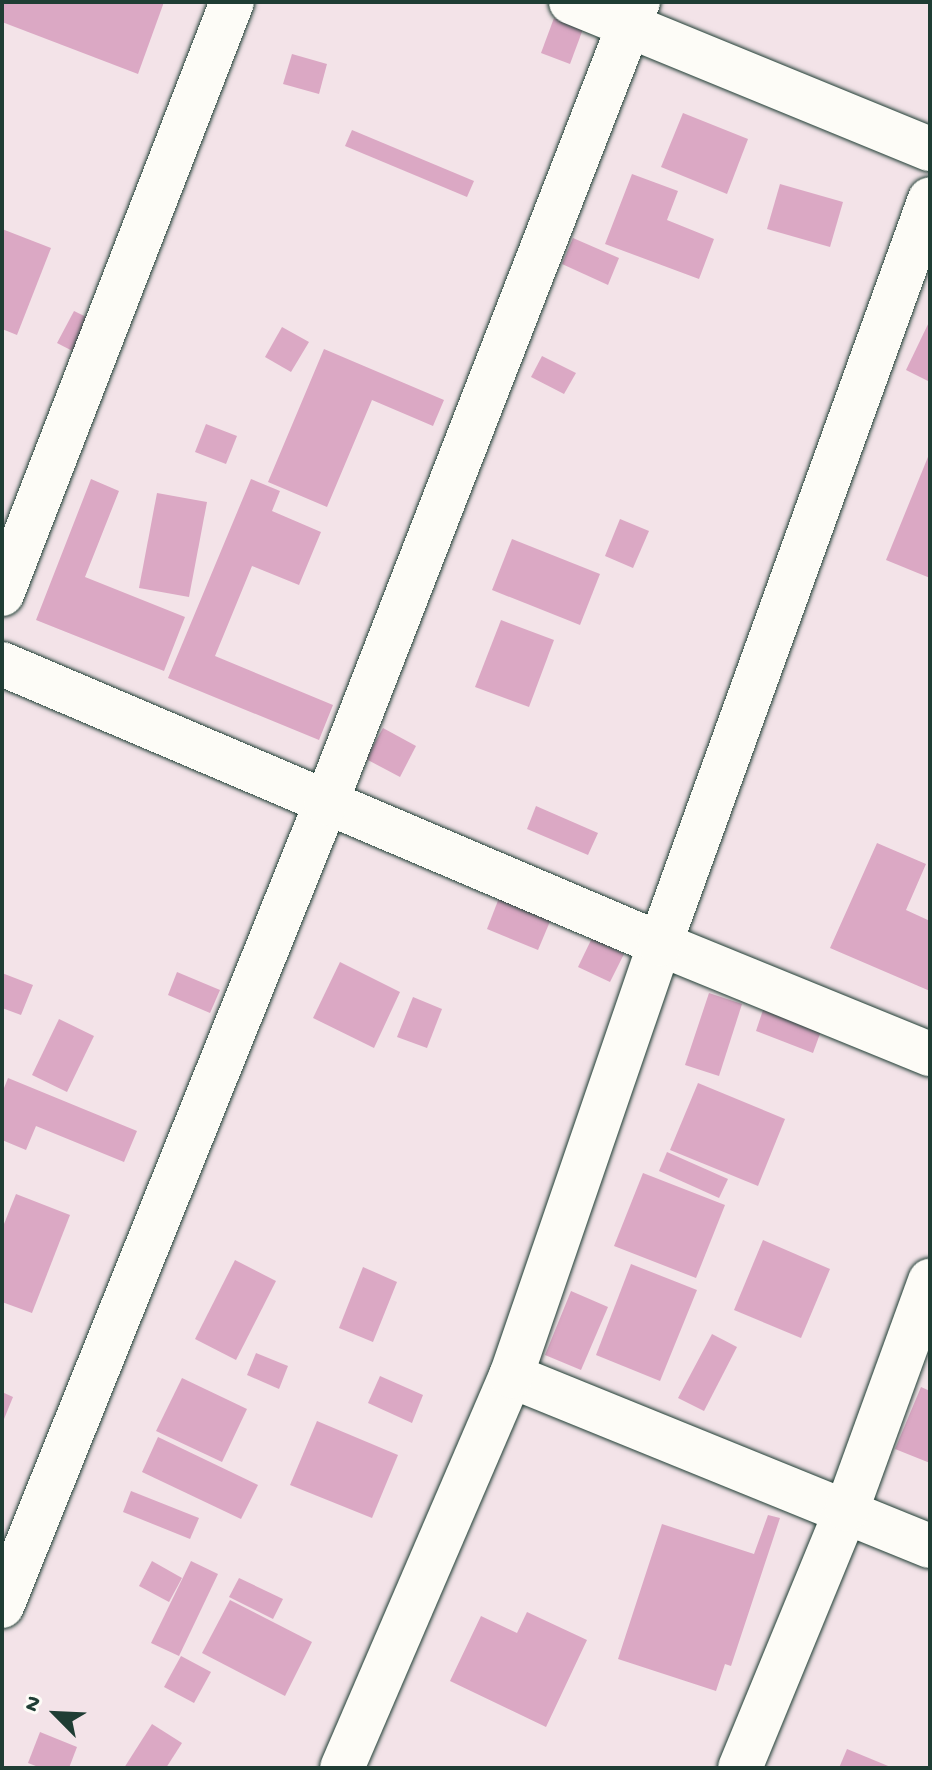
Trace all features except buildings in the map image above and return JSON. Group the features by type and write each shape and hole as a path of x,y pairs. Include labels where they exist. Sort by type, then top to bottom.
{"street":[{"path":"2,594 232,2"},
{"path":"571,2 634,13 930,149"},
{"path":"2,1606 326,803 634,13"},
{"path":"342,1768 511,1376 660,944 930,199"},
{"path":"2,664 660,944 930,1054"},
{"path":"740,1768 847,1509 930,1281"},
{"path":"511,1376 847,1509 930,1546"}]}
